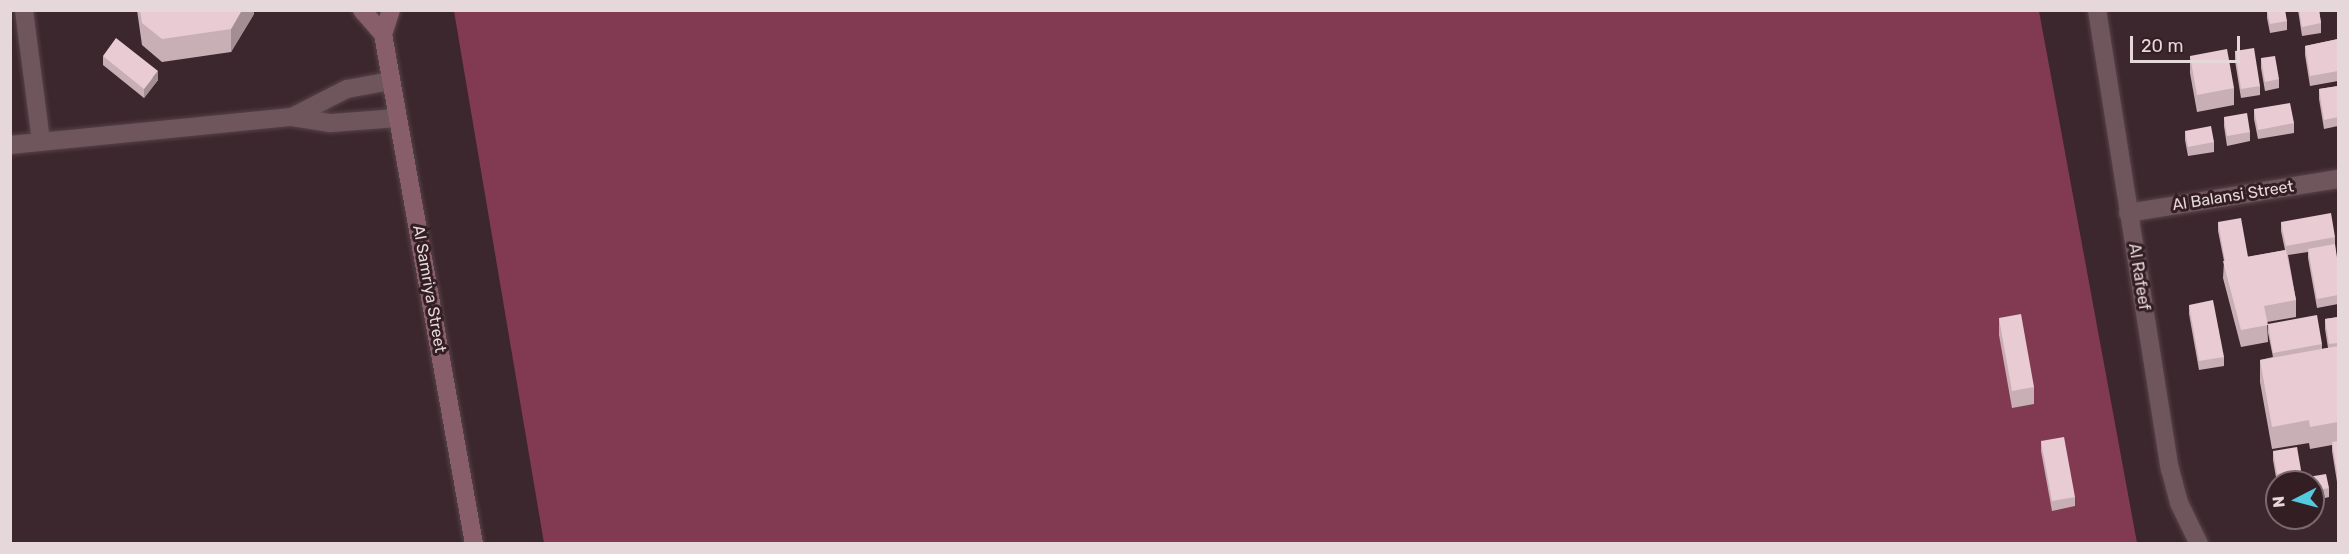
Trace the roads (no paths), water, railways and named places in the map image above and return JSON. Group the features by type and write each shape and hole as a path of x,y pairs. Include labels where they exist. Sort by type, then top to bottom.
{"street":[{"path":"24,10 42,141"},
{"path":"362,10 383,34"},
{"name":"Al Samriya Street","path":"391,10 383,34 474,543"},
{"name":"Al Rafeef","path":"2097,10 2170,469 2196,542"},
{"path":"292,117 328,96 392,81"},
{"path":"10,145 292,117 341,123 398,118"},
{"name":"Al Balansi Street","path":"2128,213 2338,179"}]}
